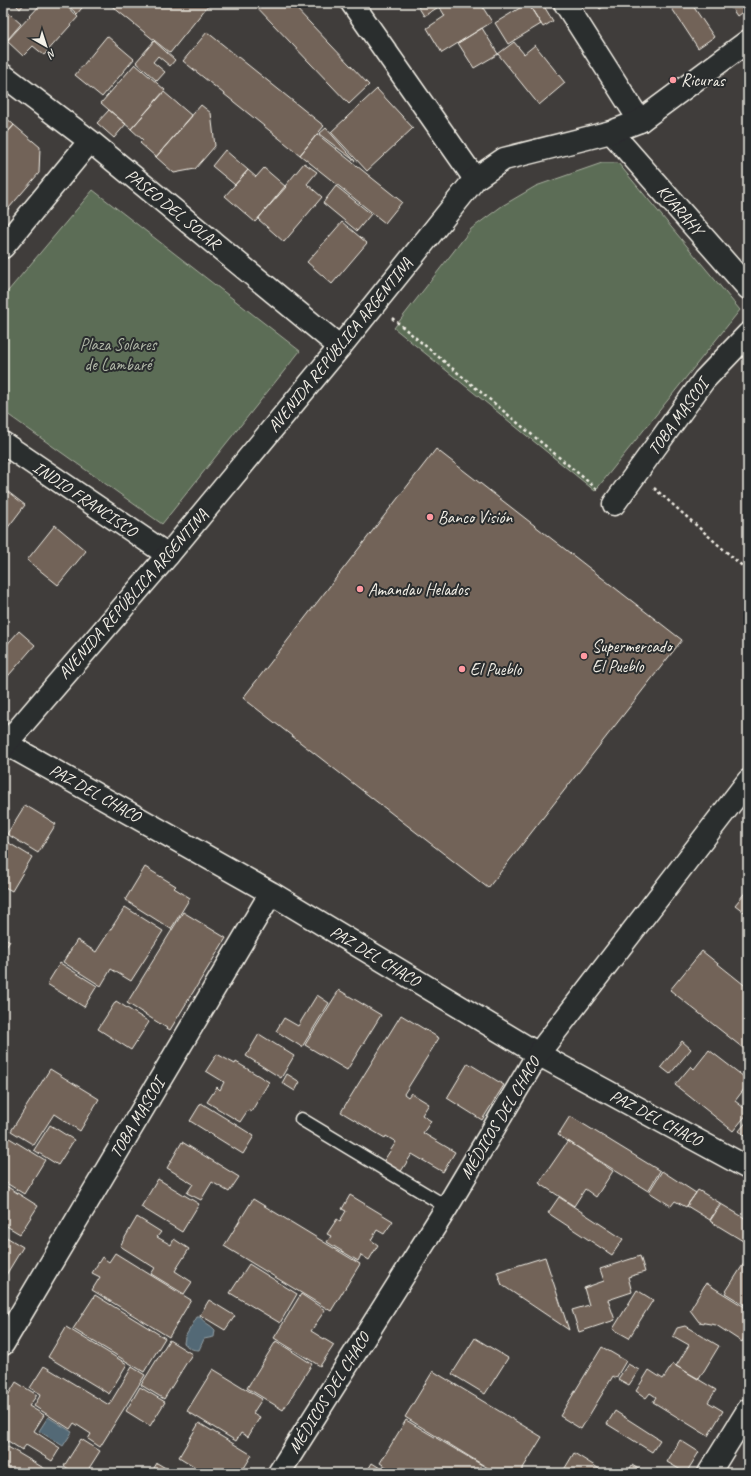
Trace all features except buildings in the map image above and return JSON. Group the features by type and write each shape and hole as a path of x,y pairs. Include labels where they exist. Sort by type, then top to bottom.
{"street":[{"path":"352,3 475,179"},
{"path":"565,3 640,121"},
{"name":"AVENIDA REPÚBLICA ARGENTINA","path":"4,744 168,556 376,303 475,179 504,159 611,132 640,121 748,41"},
{"name":"PASEO DEL SOLAR","path":"3,75 90,141 340,347"},
{"name":"KUARAHY","path":"611,132 748,288"},
{"path":"3,247 90,141"},
{"name":"TOBA MASCOI","path":"614,504 704,380 748,334"},
{"name":"INDIO FRANCISCO","path":"3,443 168,556"},
{"name":"PAZ DEL CHACO","path":"4,744 271,893 538,1054 748,1168"},
{"name":"MÉDICOS DEL CHACO","path":"279,1473 447,1207 538,1054 748,781"},
{"name":"TOBA MASCOI","path":"3,1344 271,893"},
{"path":"709,1473 748,1410"}],"lane":[{"path":"301,1119 447,1207"}],"path":[{"path":"376,303 614,504"},
{"path":"637,473 748,570"}],"green space":[{"path":"602,163 618,163 740,310 595,491 394,328 471,229 502,206 536,186"},
{"name":"Plaza Solares de Lambaré","path":"93,190 300,351 162,524 3,411 3,297"}],"water":[{"path":"197,1317 200,1317 215,1330 214,1337 204,1339 199,1350 194,1350 184,1343 185,1337"},
{"path":"48,1417 72,1432 63,1446 39,1431"}],"place":[{"name":"Ricuras","path":"673,80"},
{"name":"Banco Visión","path":"430,517"},
{"name":"Amandau Helados","path":"360,589"},
{"name":"Supermercado El Pueblo","path":"584,656"},
{"name":"El Pueblo","path":"462,669"}]}
